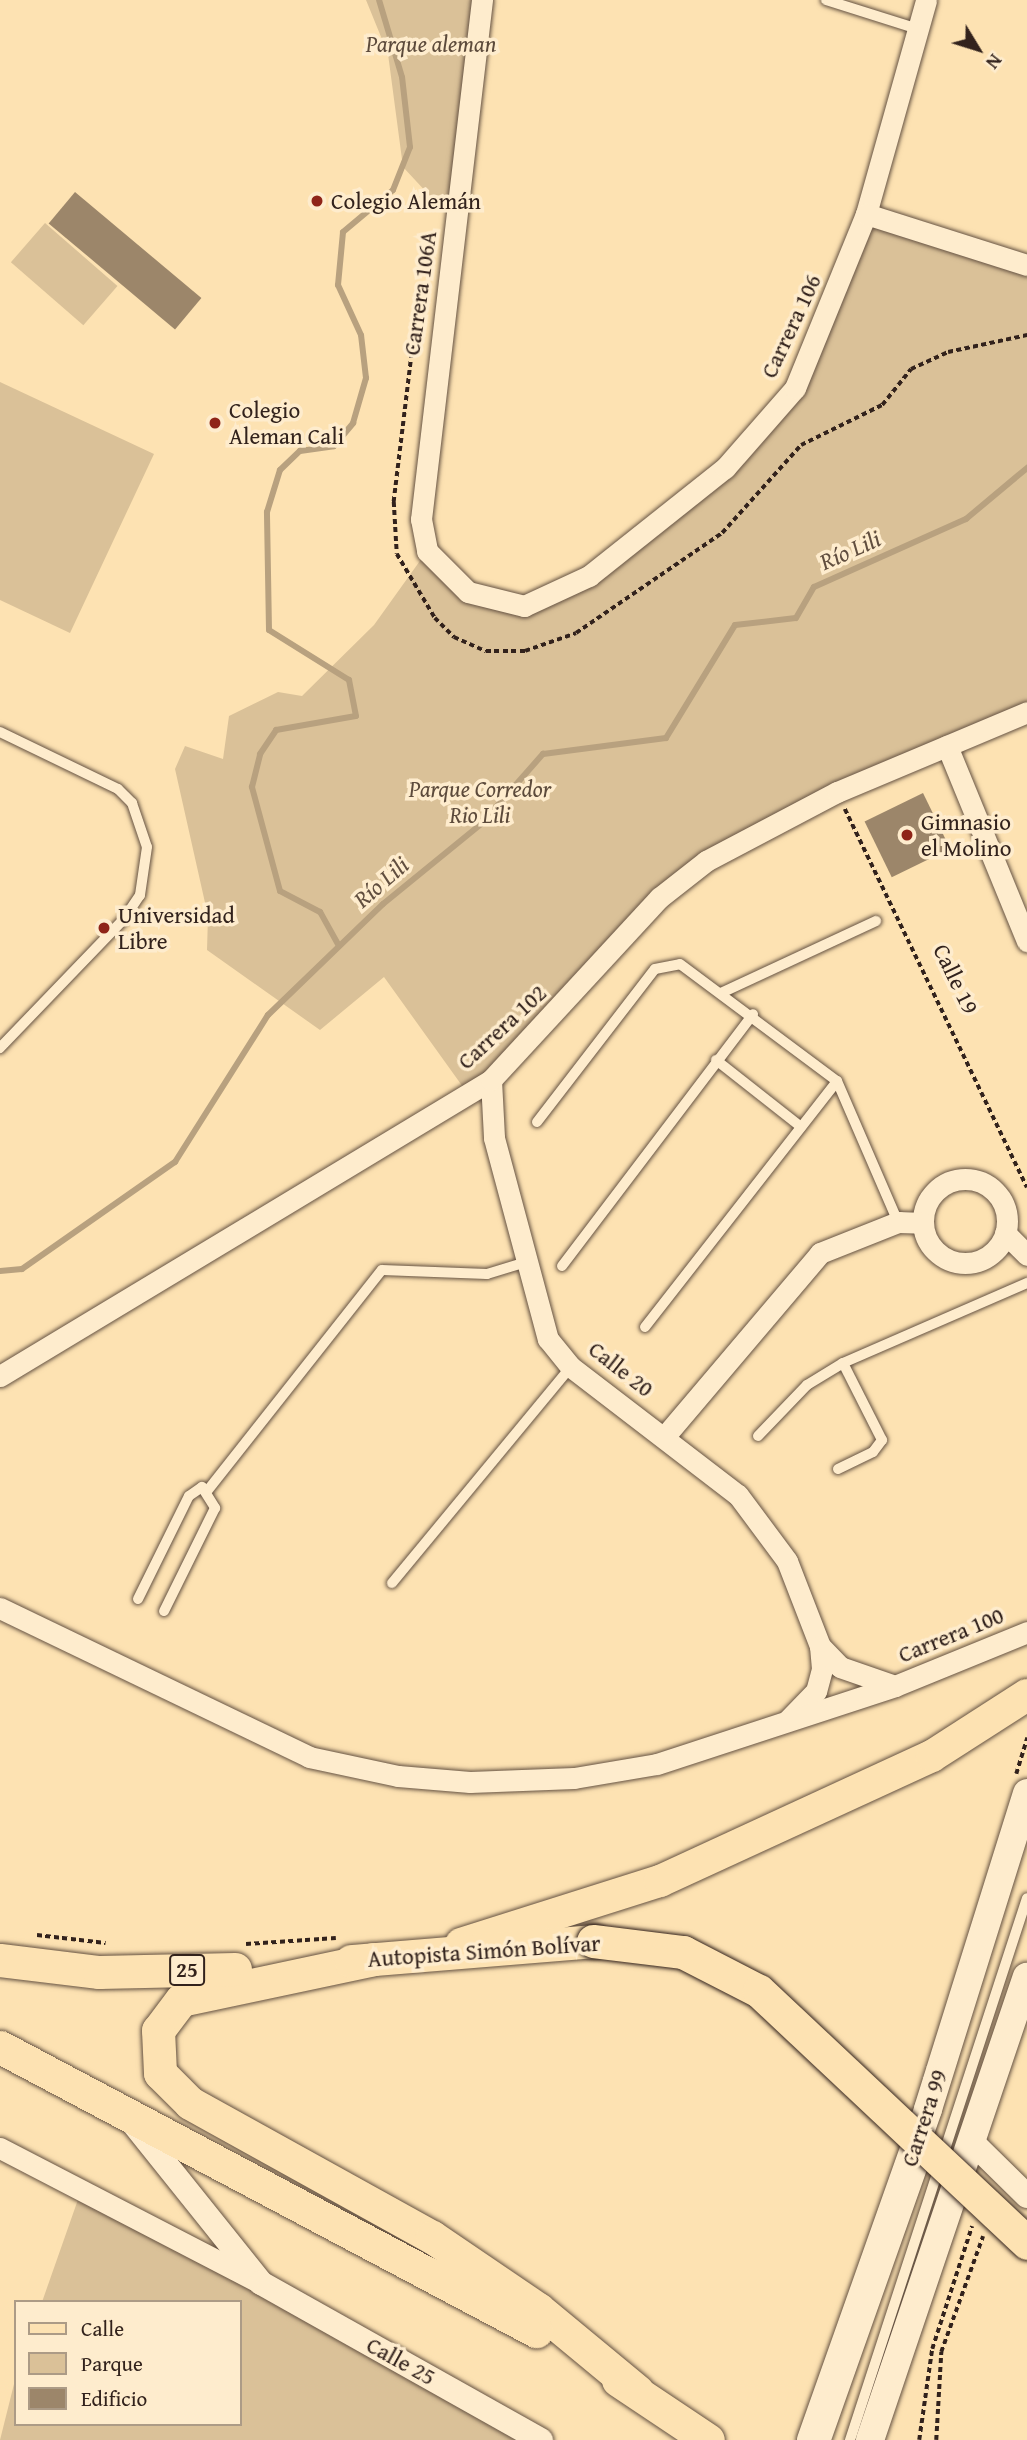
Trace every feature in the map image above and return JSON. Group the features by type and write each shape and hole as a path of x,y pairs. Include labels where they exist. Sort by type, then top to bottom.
{"highway":[{"name":"Autopista Simón Bolívar","path":"0,1960 99,1972 374,1959 445,1949 593,1941 683,1952 750,1984 1027,2243"},
{"path":"374,1959 195,1993 169,2010 156,2036 160,2073 179,2095 442,2244 538,2309 637,2391 708,2440"},
{"path":"0,2047 133,2123 300,2207 637,2391"}],"main road":[{"path":"445,1949 660,1881 932,1756 1027,1695"},
{"name":"Carrera 99","path":"811,2440 928,2109 1027,1793"},
{"path":"870,2440 1027,1977"}],"street":[{"name":"Carrera 106A","path":"427,551 421,519 482,0"},
{"name":"Carrera 106","path":"427,551 468,592 498,604 546,600 589,576 762,432 819,341 866,214 926,0"},
{"path":"866,214 1027,265"},
{"name":"Carrera 102","path":"0,1376 491,1080 659,898 706,861 837,792 1027,712"},
{"path":"947,746 1021,914 1027,941"},
{"name":"Calle 20","path":"491,1080 494,1138 548,1339 571,1367 665,1436 766,1526 820,1646 840,1667 895,1686"},
{"path":"970,1179 996,1192 1007,1219 1004,1233 982,1259 959,1262 938,1253 923,1223 932,1195 949,1182 970,1179"},
{"path":"665,1436 820,1253 898,1222 923,1223"},
{"path":"1004,1233 1027,1255"},
{"name":"Carrera 100","path":"0,1608 309,1757 398,1776 470,1782 574,1778 657,1764 895,1686 1027,1632"},
{"name":"Calle 20","path":"784,1724 816,1691 820,1646"},
{"name":"Calle 25","path":"133,2123 261,2284"},
{"path":"972,2142 1027,2196"},
{"name":"Calle 25","path":"0,2148 261,2284 531,2437"}],"lane":[{"path":"825,0 918,29"},
{"path":"0,732 118,789 132,803 147,847 140,895 123,920 0,1048"},
{"path":"721,993 876,921"},
{"path":"537,1122 655,968 680,964 753,1014 837,1081 898,1222"},
{"path":"562,1266 753,1014"},
{"path":"716,1060 801,1127"},
{"path":"645,1327 837,1081"},
{"path":"138,1598 189,1496 208,1490 382,1270 487,1274 526,1262"},
{"path":"758,1436 807,1385 843,1363 1027,1283"},
{"path":"838,1469 873,1452 882,1440 843,1363"},
{"path":"392,1583 571,1367"},
{"path":"164,1611 215,1508 208,1490"},
{"path":"826,2440 939,2118 1027,1834"},
{"path":"850,2440 1027,1898"}],"path":[{"path":"420,286 394,502 397,554 435,618 454,637 486,651 525,650 576,633 722,533 802,445 882,405 911,369 948,352 1027,335"},
{"name":"Calle 19","path":"837,792 1027,1188"},
{"path":"27,1934 113,1944"},
{"path":"240,1944 346,1937"},
{"path":"919,2440 932,2349 976,2216"},
{"path":"936,2440 940,2352 987,2224"}],"green space":[{"name":"Parque aleman","path":"366,0 482,0 455,223 403,167 388,54"},
{"name":"Parque Corredor Rio Lili","path":"866,214 1027,265 1027,712 706,861 468,1094 384,977 320,1030 207,950 208,916 175,769 185,746 223,759 229,716 278,692 302,696 374,625 427,551 468,592 546,600 725,468 795,388"},
{"path":"45,223 117,286 83,325 11,262"},
{"path":"0,382 154,454 70,633 0,600"},
{"path":"81,2191 541,2440 0,2440 14,2384 14,2426 242,2426 242,2300 43,2300"}],"building":[{"path":"75,192 201,298 175,329 49,223"},
{"name":"Gimnasio el Molino","path":"923,793 950,849 892,877 865,821"}],"waterway":[{"path":"339,946 320,912 280,891 252,787 260,754 276,730 356,716 349,680 269,630 267,512 280,470 300,451 334,446 353,423 366,378 361,335 338,285 343,232 393,190 410,147 402,77 379,0"},
{"name":"Río Lili","path":"0,1271 22,1269 175,1162 268,1015 383,904 481,824 543,754 666,738 735,625 796,618 814,587 966,519 1027,468"}],"place":[{"name":"Colegio Alemán","path":"317,201"},
{"name":"Colegio Aleman Cali","path":"215,423"},
{"name":"Gimnasio el Molino","path":"907,835"},
{"name":"Universidad Libre","path":"104,928"}]}
